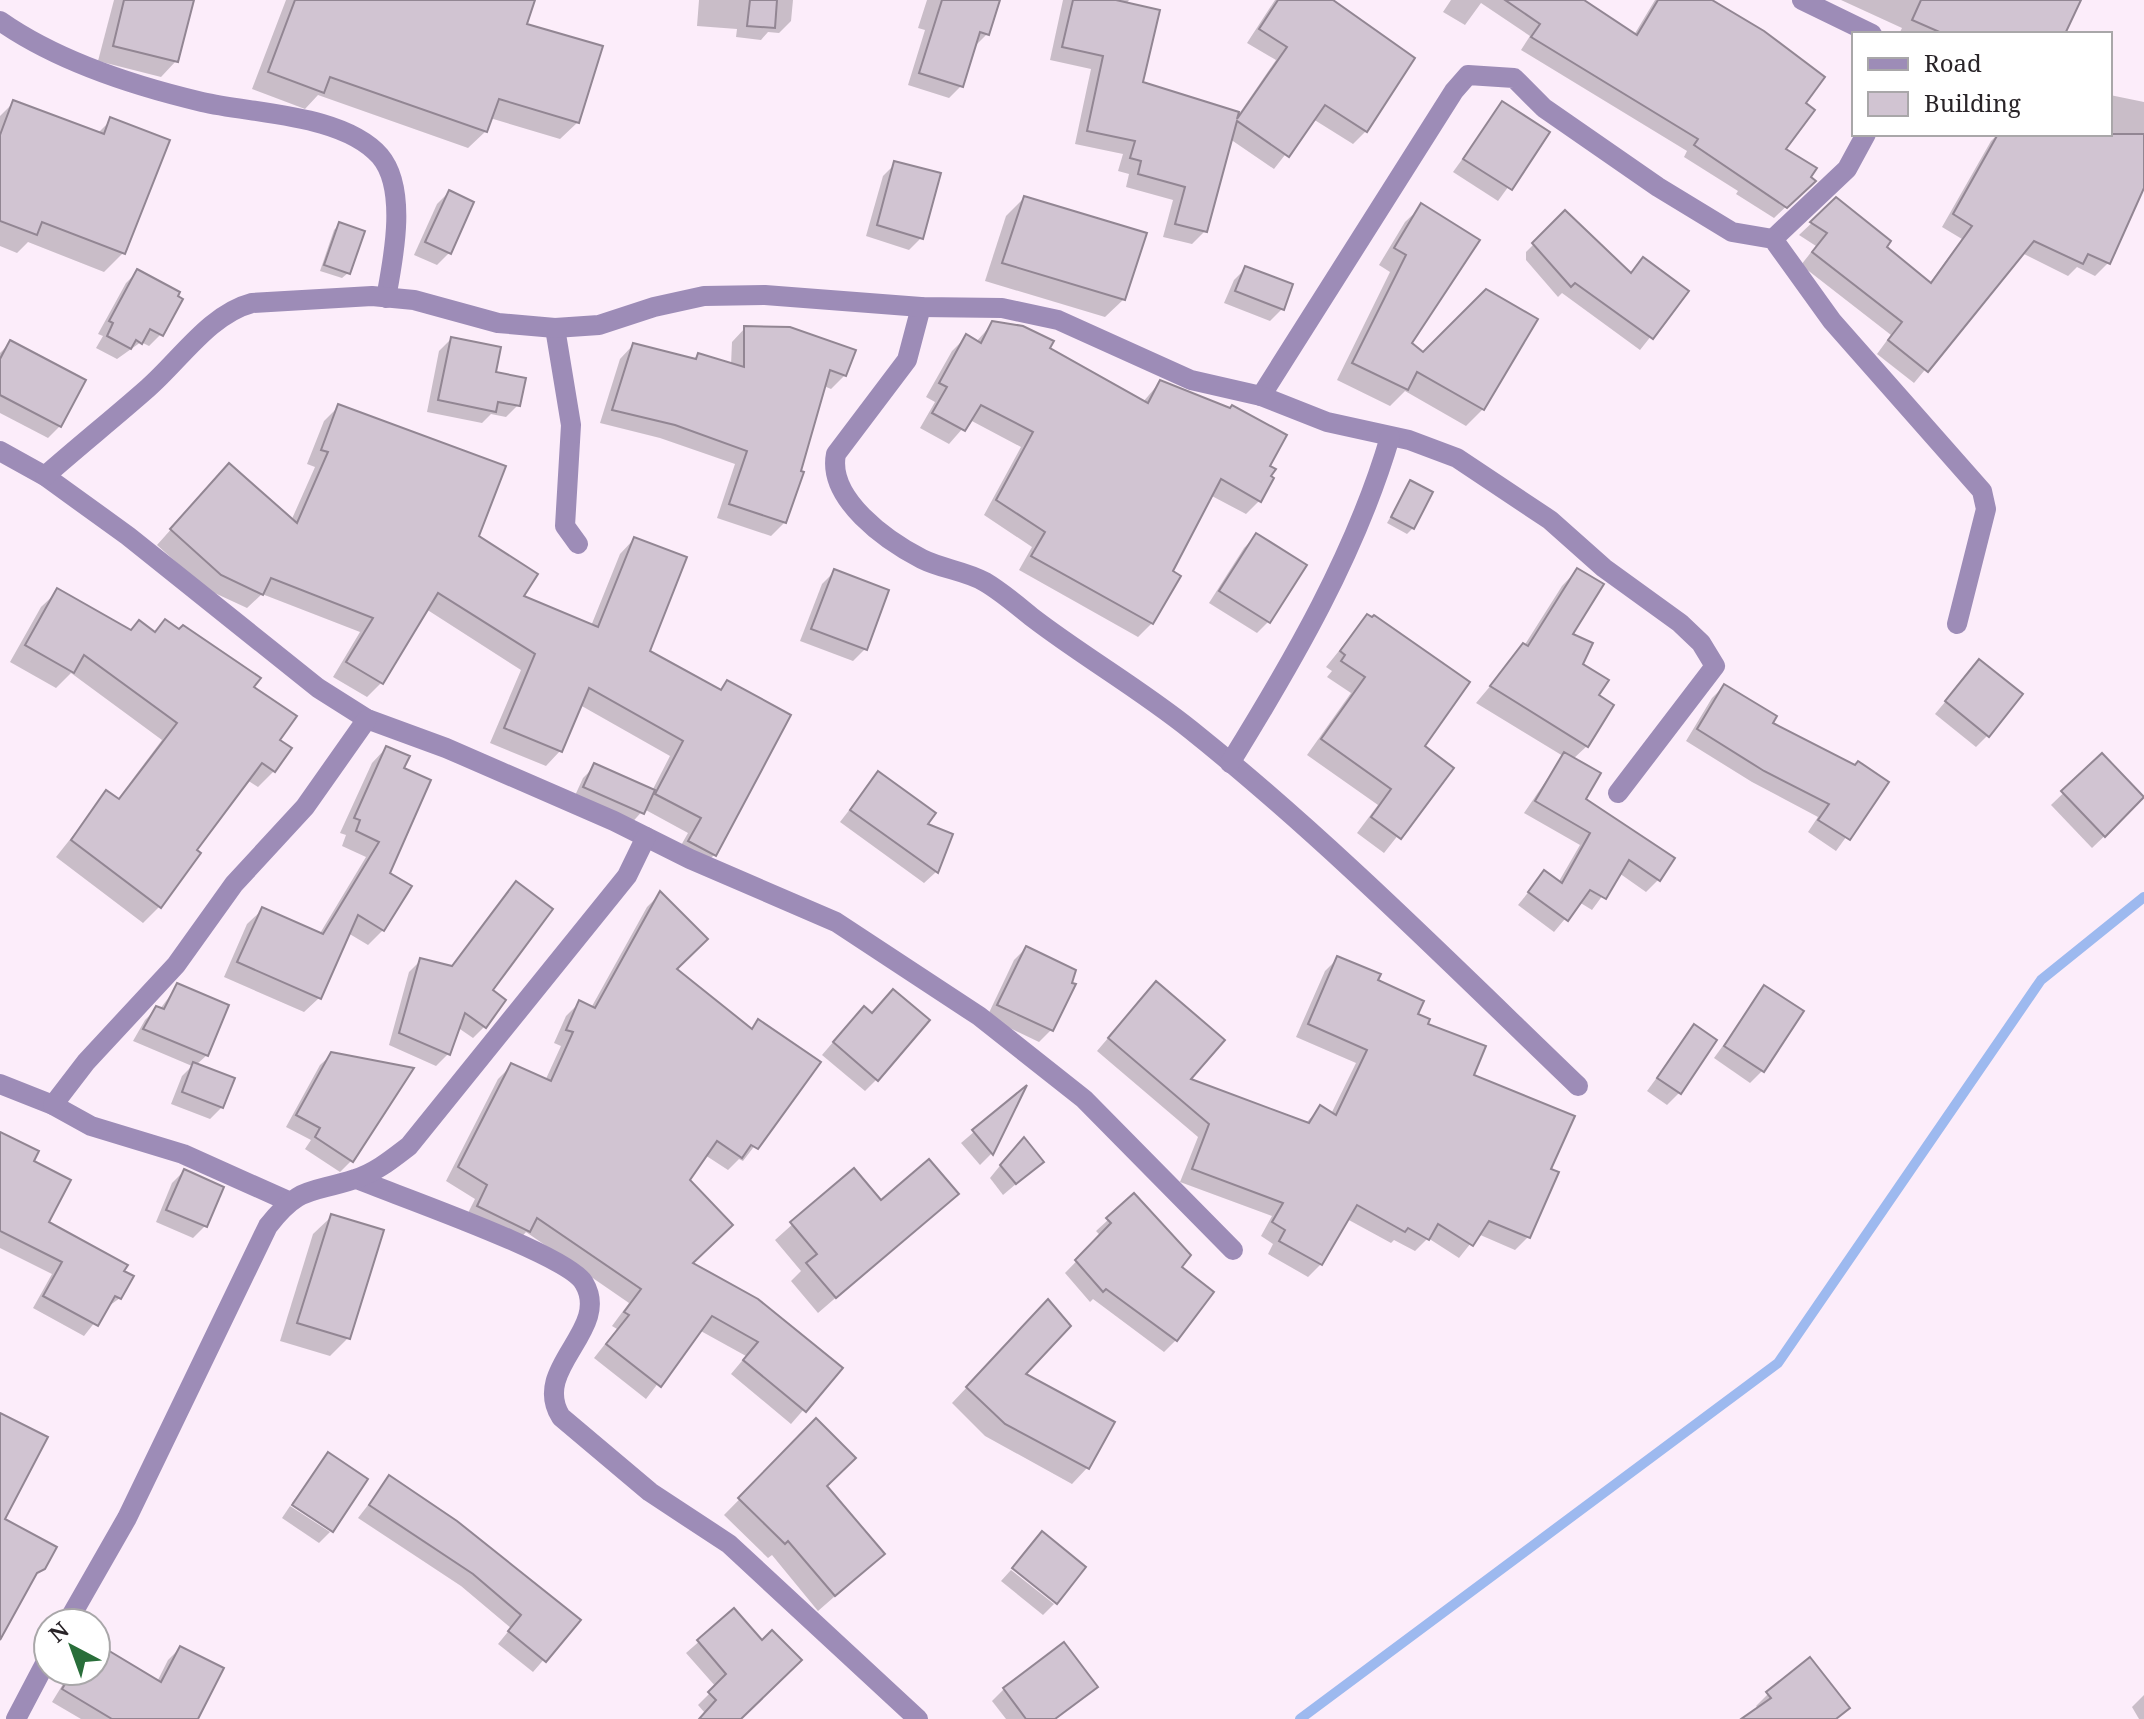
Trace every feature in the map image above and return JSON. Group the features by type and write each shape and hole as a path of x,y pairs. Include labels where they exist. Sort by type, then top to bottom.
{"street":[{"path":"1802,0 1868,32"},
{"path":"0,21 27,40 119,77 202,102 331,127 360,140 381,157 390,180 398,232 386,298"},
{"path":"1261,396 1454,91 1468,75 1514,78 1544,108 1658,187 1732,232 1773,239 1832,321 1982,491 1986,509 1957,624"},
{"path":"1773,239 1847,169 1865,136"},
{"path":"45,476 236,307 386,298 414,300 498,323 555,328 599,325 654,307 704,296 765,295 921,307 1002,308 1058,320 1191,380 1261,396 1327,422 1409,440 1457,458 1550,520 1604,568 1680,623 1714,661 1712,673 1618,793"},
{"path":"921,307 907,360 836,454 834,465 841,488 882,534 922,559 983,581 1082,655 1124,680 1230,763 1415,930 1578,1086"},
{"path":"555,328 571,425 565,526 578,544"},
{"path":"1230,763 1280,682 1335,574 1374,490 1390,437"},
{"path":"0,451 45,476 128,536 318,688 367,719 446,748 836,922 979,1016 1084,1099 1233,1250"},
{"path":"53,1105 86,1062 176,965 234,884 305,807 367,719"},
{"path":"76,1607 127,1518 268,1226 288,1201 306,1191 357,1179 382,1167 409,1146 627,876 646,837"},
{"path":"0,1084 53,1105 91,1126 183,1154 288,1201"},
{"path":"357,1179 526,1248 569,1268 583,1280 590,1296 589,1316 557,1372 552,1390 553,1405 561,1417 650,1492 729,1544 918,1719"},
{"path":"16,1719 33,1687"}],"building":[{"path":"124,0 194,0 178,62 113,46"},
{"path":"295,0 535,0 527,24 603,46 579,123 499,99 487,132 330,77 324,93 268,72"},
{"path":"750,0 777,0 775,28 747,26"},
{"path":"942,0 1000,0 989,35 980,32 963,87 919,73"},
{"path":"1073,0 1116,0 1160,10 1143,82 1239,112 1237,119 1287,47 1259,29 1278,0 1333,0 1415,58 1367,132 1325,105 1289,157 1237,121 1207,232 1175,224 1185,187 1138,174 1141,161 1130,158 1135,141 1087,131 1103,56 1062,47"},
{"path":"1505,0 1584,0 1637,35 1658,0 1712,0 1764,31 1825,77 1806,103 1815,110 1786,149 1817,168 1811,177 1816,181 1787,208 1694,145 1698,139 1531,37 1540,24"},
{"path":"1921,0 2081,0 2066,32 1939,32 1912,20"},
{"path":"13,100 104,134 110,117 170,140 125,254 42,222 37,235 0,221 0,135"},
{"path":"1502,101 1550,132 1512,190 1463,159"},
{"path":"2144,134 2144,188 2110,264 2088,254 2083,264 2034,241 1928,372 1888,340 1902,322 1812,252 1827,233 1810,222 1836,197 1891,241 1887,247 1931,283 1972,226 1953,214 1997,136"},
{"path":"894,161 941,173 923,239 877,225"},
{"path":"449,190 474,202 451,254 425,242"},
{"path":"1024,196 1147,233 1125,300 1002,263"},
{"path":"1421,203 1480,240 1412,343 1423,352 1486,289 1538,319 1484,410 1417,372 1408,390 1352,363 1406,255 1394,248"},
{"path":"1565,210 1631,273 1643,257 1689,291 1653,339 1575,283 1571,287 1532,243"},
{"path":"339,222 365,231 350,274 324,265"},
{"path":"1245,266 1293,284 1284,310 1235,291"},
{"path":"137,269 180,292 178,296 183,299 163,336 150,329 142,344 136,340 131,349 107,336 113,323 109,321"},
{"path":"992,321 1023,326 1054,341 1050,348 1148,403 1160,380 1230,408 1232,405 1287,435 1270,466 1276,469 1271,476 1274,478 1261,502 1221,479 1173,571 1181,576 1153,624 1031,556 1045,532 996,500 1033,432 981,405 965,431 932,413 947,387 939,383 966,334 981,343"},
{"path":"744,326 790,327 856,350 846,376 830,370 801,471 804,472 786,523 729,504 747,451 675,425 612,410 633,343 696,359 698,353 744,367"},
{"path":"451,337 501,347 496,372 526,378 520,406 498,402 496,412 438,400"},
{"path":"10,340 86,380 61,427 0,395 0,359"},
{"path":"338,404 506,466 479,536 538,574 524,596 598,627 634,537 687,557 650,651 721,690 727,680 791,715 716,856 688,841 701,818 655,794 683,741 589,688 562,752 504,728 535,654 438,593 383,684 346,662 373,618 271,578 263,595 221,575 170,529 229,463 297,523 328,452 321,450"},
{"path":"1410,480 1433,492 1414,529 1391,517"},
{"path":"1256,533 1307,565 1270,623 1219,591"},
{"path":"1577,568 1604,584 1573,634 1593,643 1583,664 1609,680 1599,695 1614,705 1588,747 1490,686 1523,643 1528,646"},
{"path":"834,569 889,590 867,650 811,629"},
{"path":"57,588 131,630 139,620 155,632 165,619 179,629 183,625 261,678 254,687 297,716 280,740 292,748 275,772 262,763 197,850 201,853 161,908 71,840 106,790 119,799 177,723 84,655 74,673 25,645"},
{"path":"1367,614 1374,615 1470,682 1425,746 1454,768 1401,839 1371,817 1391,789 1321,739 1365,677 1341,661 1345,655 1340,651"},
{"path":"1979,659 2023,694 1989,737 1945,701"},
{"path":"1724,684 1777,716 1773,723 1855,765 1858,761 1889,782 1850,840 1818,820 1829,804 1764,771 1697,729"},
{"path":"386,746 410,756 404,768 431,780 390,873 412,886 384,931 358,915 321,999 237,962 262,907 323,934 379,842 356,831 360,820 354,818"},
{"path":"1564,752 1601,773 1586,799 1675,858 1660,881 1629,860 1606,899 1590,890 1568,921 1528,892 1544,870 1562,883 1590,833 1535,801"},
{"path":"2102,753 2144,797 2105,837 2061,791"},
{"path":"594,763 655,790 644,814 583,787"},
{"path":"878,771 936,813 928,824 953,834 938,873 850,810"},
{"path":"516,881 553,909 493,990 506,1000 486,1028 465,1013 450,1055 399,1033 420,958 452,966"},
{"path":"660,891 708,939 677,969 752,1029 758,1019 821,1062 758,1149 751,1145 742,1158 717,1141 690,1180 733,1225 693,1263 758,1299 843,1368 806,1412 743,1360 758,1342 712,1316 661,1387 606,1344 629,1315 624,1312 641,1289 537,1218 530,1232 477,1206 487,1185 458,1167 511,1063 551,1081 573,1032 566,1030 579,1000 595,1008"},
{"path":"1026,946 1076,970 1072,983 1076,984 1053,1031 997,1005"},
{"path":"1337,956 1381,974 1378,980 1424,1001 1418,1014 1430,1019 1428,1024 1486,1046 1474,1075 1575,1116 1551,1169 1559,1172 1530,1238 1489,1221 1473,1246 1438,1224 1429,1240 1408,1228 1405,1232 1357,1205 1322,1265 1279,1241 1285,1230 1272,1222 1283,1203 1192,1169 1209,1124 1108,1038 1156,981 1225,1040 1191,1079 1309,1123 1320,1105 1336,1115 1367,1050 1308,1024"},
{"path":"177,983 229,1005 208,1056 143,1029 156,1006 164,1009"},
{"path":"1764,985 1804,1011 1764,1072 1724,1046"},
{"path":"893,989 930,1020 878,1081 833,1042 864,1006 872,1013"},
{"path":"1694,1024 1717,1040 1681,1094 1657,1078"},
{"path":"331,1052 414,1068 353,1162 315,1137 320,1128 296,1115"},
{"path":"193,1062 235,1078 223,1108 182,1092"},
{"path":"1027,1085 993,1155 972,1130"},
{"path":"0,1132 39,1151 34,1161 71,1180 49,1222 128,1265 124,1271 134,1276 121,1299 115,1296 98,1326 43,1296 62,1262 0,1231"},
{"path":"1024,1137 1044,1162 1016,1184 1000,1165"},
{"path":"929,1159 959,1194 836,1298 806,1263 817,1254 790,1222 854,1168 881,1200"},
{"path":"184,1169 224,1187 207,1227 166,1210"},
{"path":"1134,1193 1191,1255 1182,1267 1214,1292 1177,1341 1106,1289 1103,1292 1075,1260 1111,1223 1106,1218"},
{"path":"331,1214 384,1230 350,1339 297,1323"},
{"path":"1048,1299 1071,1326 1026,1374 1115,1422 1089,1469 1005,1424 966,1387"},
{"path":"0,1413 48,1437 5,1519 57,1547 45,1569 37,1573 0,1640"},
{"path":"816,1418 856,1458 827,1486 885,1554 835,1596 788,1541 785,1544 738,1498"},
{"path":"328,1452 368,1479 333,1532 292,1505"},
{"path":"389,1475 457,1521 581,1620 546,1662 508,1631 521,1615 473,1574 369,1505"},
{"path":"1042,1531 1086,1567 1057,1604 1012,1568"},
{"path":"734,1608 762,1640 772,1630 802,1660 741,1719 699,1719 716,1700 708,1692 726,1674 697,1640"},
{"path":"1064,1642 1098,1687 1055,1719 1026,1719 1003,1688"},
{"path":"180,1646 224,1668 198,1719 112,1719 62,1689 112,1687 112,1653 161,1682"},
{"path":"1810,1657 1850,1708 1836,1719 1741,1719 1771,1698 1766,1692"}],"waterway":[{"path":"1300,1719 1778,1363 2041,980 2144,897"}]}
